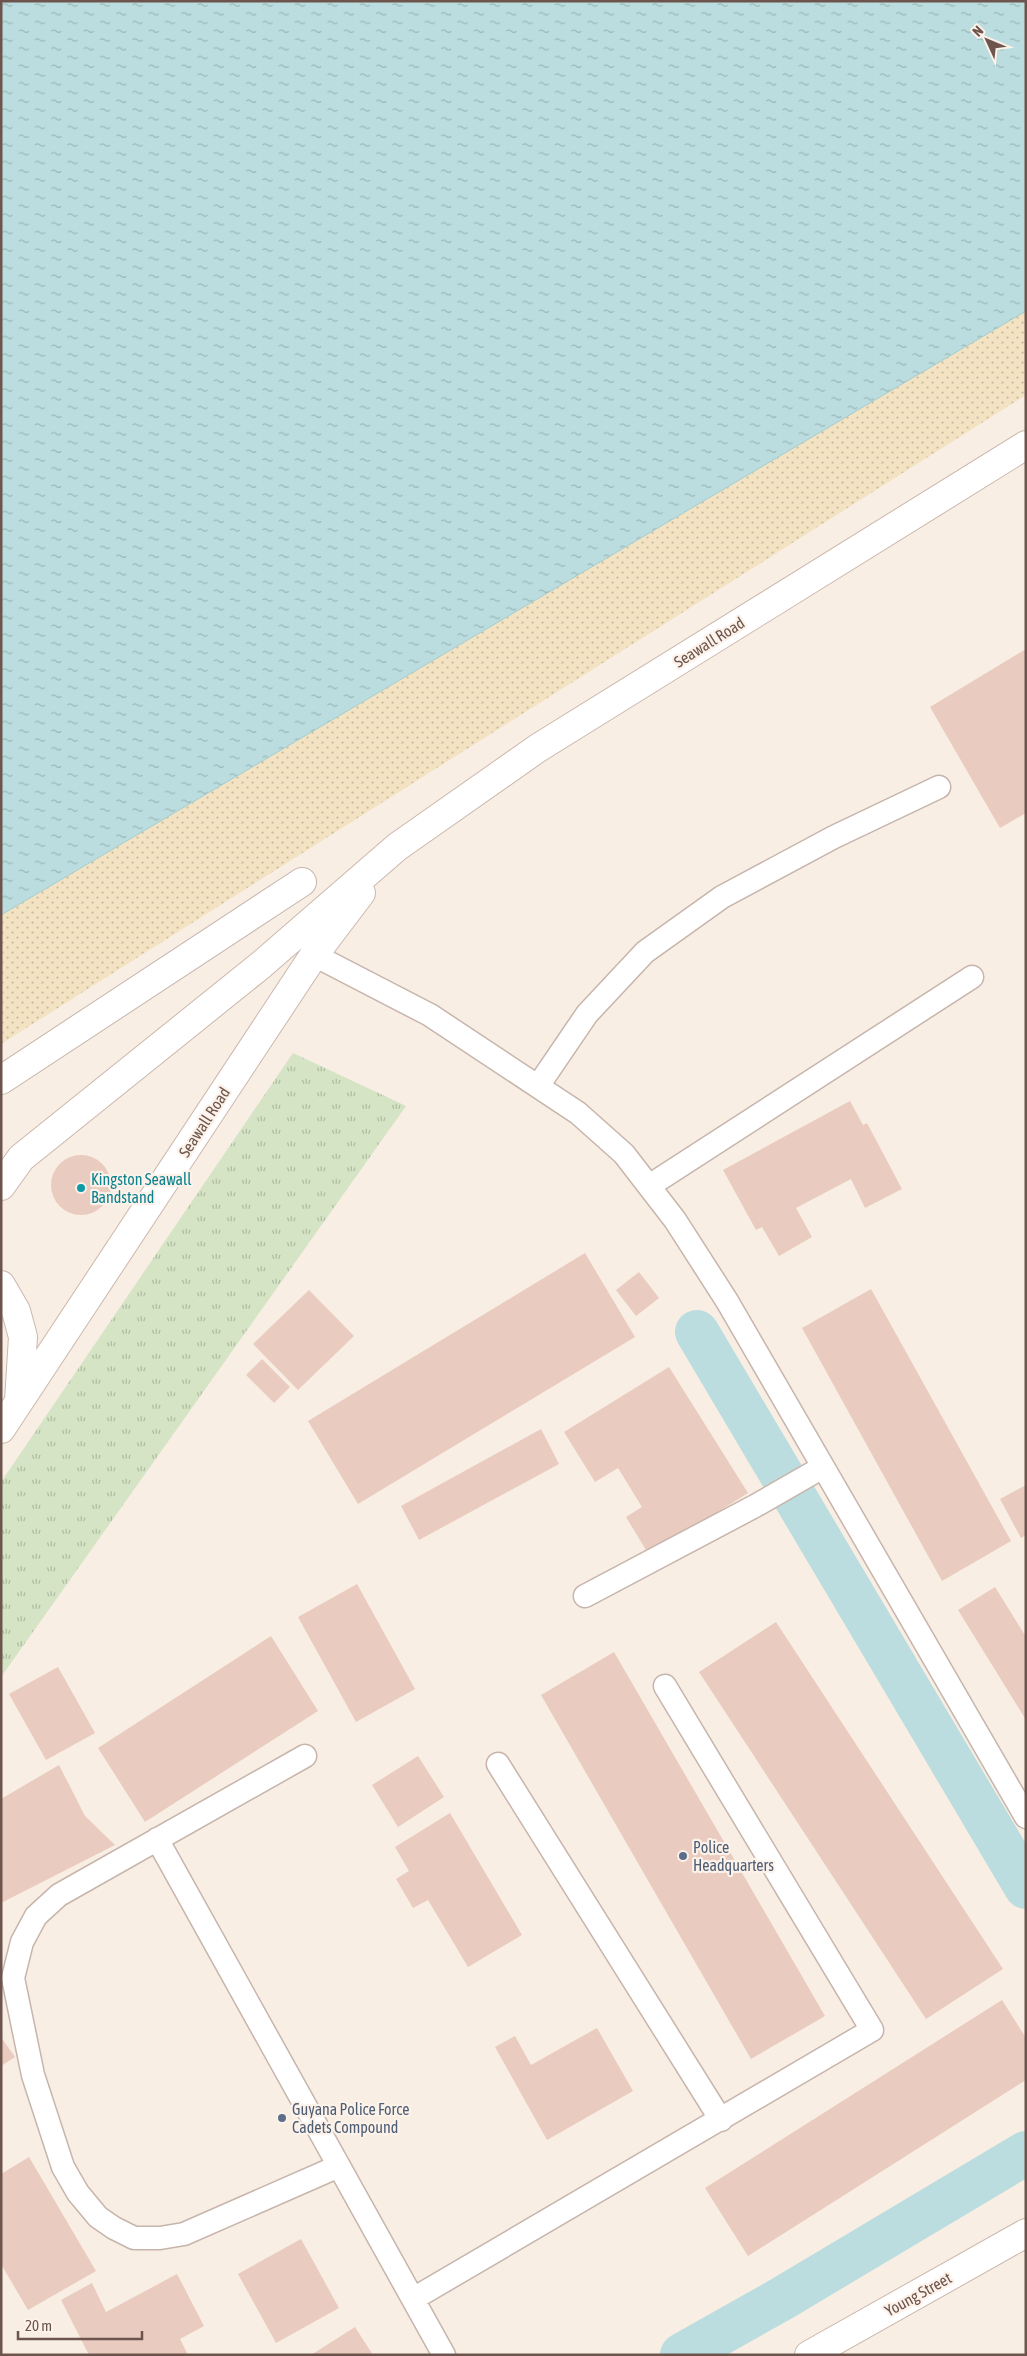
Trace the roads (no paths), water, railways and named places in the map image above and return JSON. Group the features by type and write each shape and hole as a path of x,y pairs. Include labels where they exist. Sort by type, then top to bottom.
{"street":[{"name":"Seawall Road","path":"1,1186 20,1158 261,965 397,847 538,748 1026,445"},
{"name":"Seawall Road","path":"1,1429 314,955 397,847"},
{"path":"1,1080 302,882"},
{"path":"1,1285 16,1310 23,1337 19,1402"},
{"name":"Young Street","path":"809,2355 1026,2233"}],"lane":[{"path":"538,1086 587,1014 645,952 722,897 834,837 939,787"},
{"path":"314,955 430,1015 578,1113 624,1154 675,1220 727,1301 1026,1818"},
{"path":"649,1186 972,977"},
{"path":"585,1596 755,1506 823,1467"},
{"path":"413,2299 872,2030 665,1686"},
{"path":"305,1756 59,1895 36,1916 22,1942 13,1978 33,2075 63,2166 78,2193 98,2217 114,2228 134,2238 160,2238 184,2234 339,2166"},
{"path":"498,1764 721,2120"},
{"path":"157,1839 444,2355"}],"water":[{"path":"1,1 1026,1 1026,311 1,915"}],"waterway":[{"path":"697,1332 1026,1887"},
{"path":"682,2355 783,2298 1026,2153"}],"place":[{"name":"Kingston Seawall Bandstand","path":"81,1188"},
{"name":"Police Headquarters","path":"683,1856"},
{"name":"Guyana Police Force Cadets Compound","path":"282,2118"}]}
